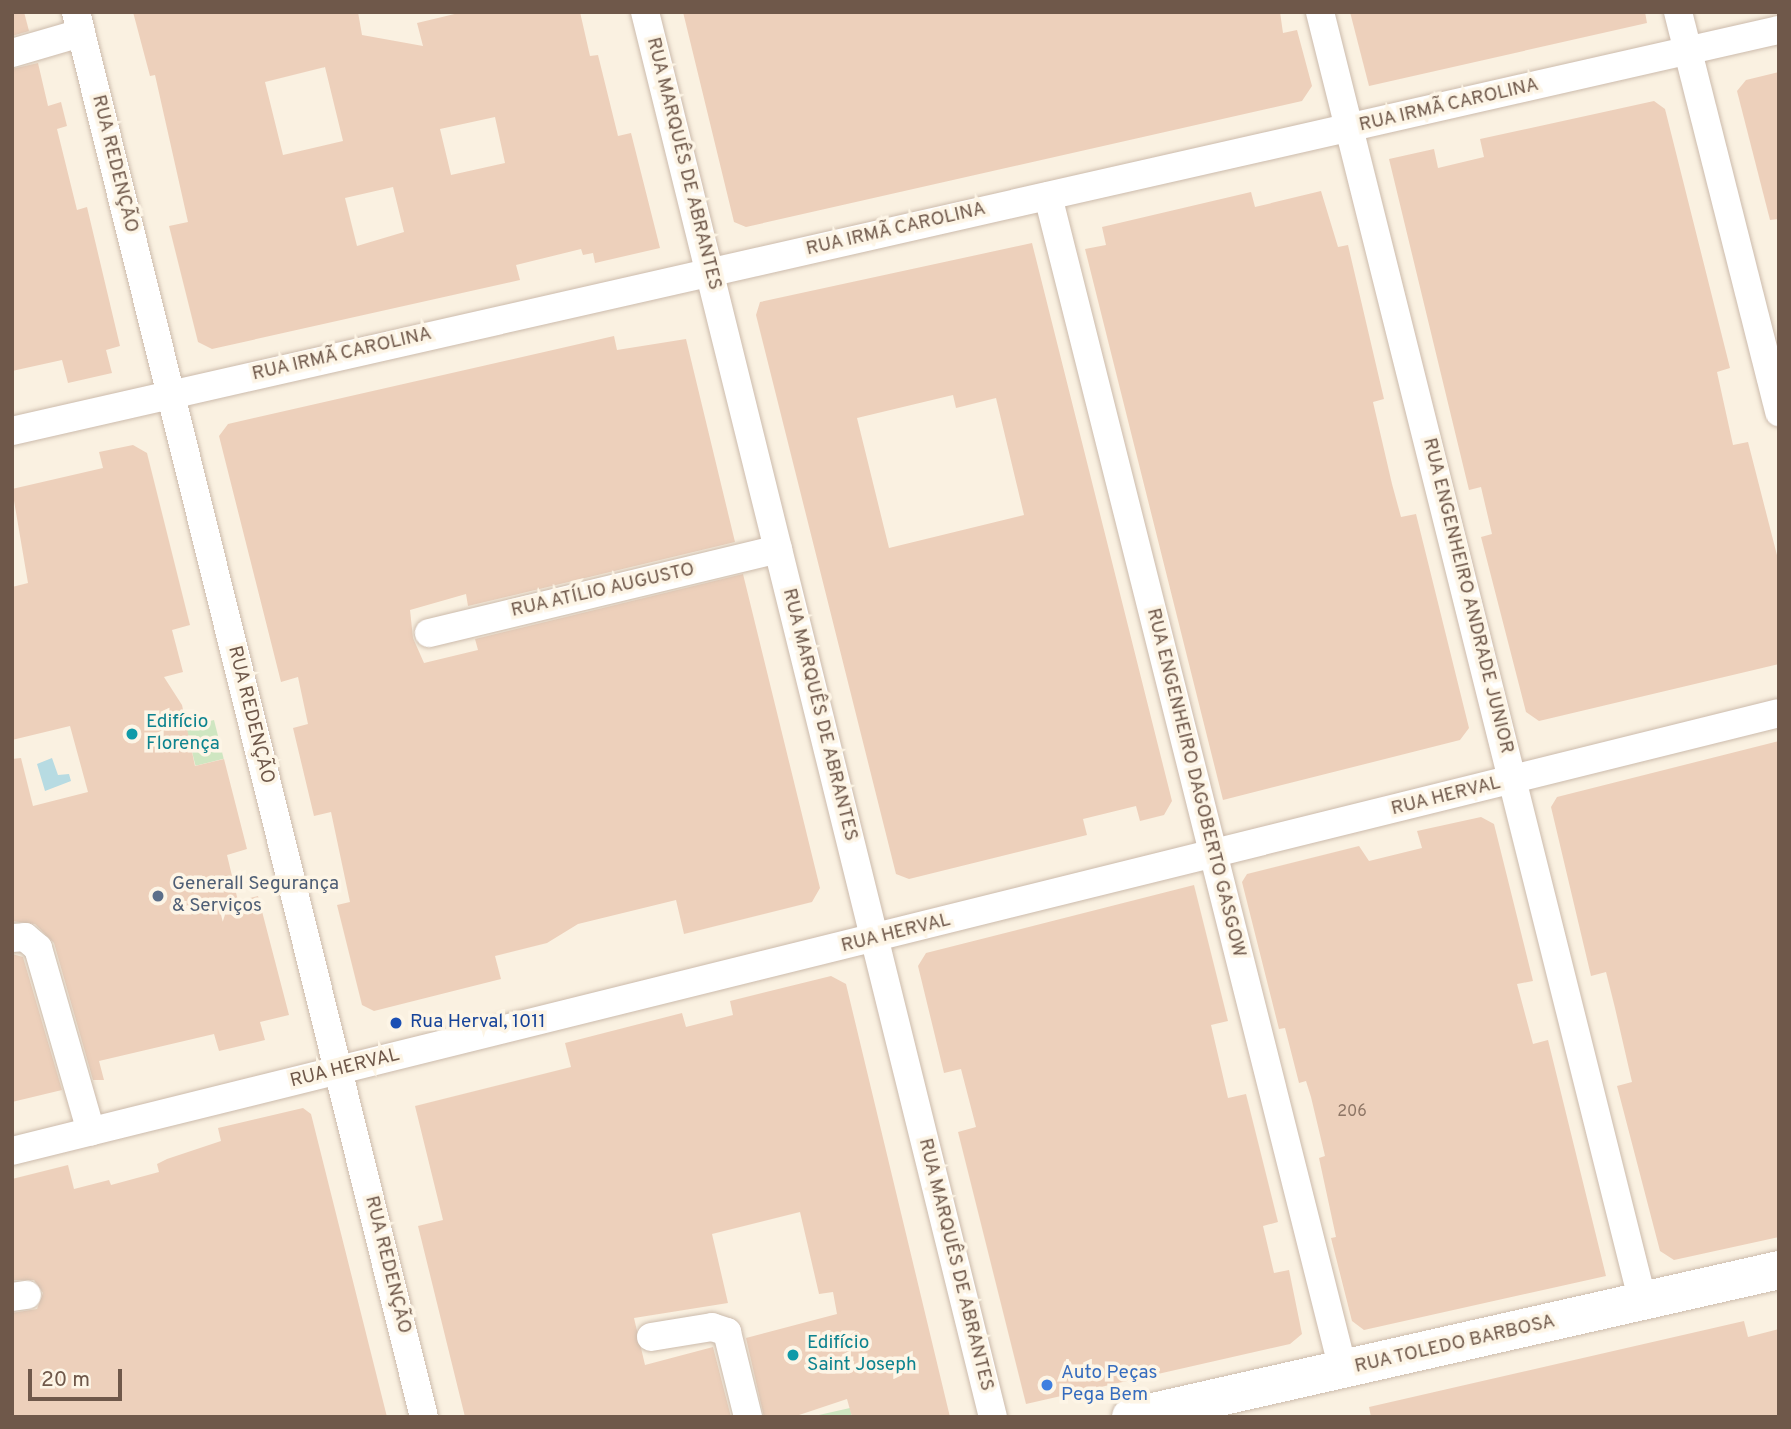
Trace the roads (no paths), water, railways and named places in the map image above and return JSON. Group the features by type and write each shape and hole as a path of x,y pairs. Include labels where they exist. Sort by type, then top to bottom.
{"street":[{"name":"RUA MARQUÊS DE ABRANTES","path":"645,12 993,1417"},
{"name":"RUA ENGENHEIRO ANDRADE JUNIOR","path":"1320,12 1643,1303"},
{"path":"1678,12 1779,412"},
{"path":"12,53 79,23"},
{"name":"RUA REDENÇÃO","path":"79,23 424,1417"},
{"name":"RUA IRMÃ CAROLINA","path":"12,431 1779,30"},
{"name":"RUA ENGENHEIRO DAGOBERTO GASGOW","path":"1048,196 1343,1370"},
{"name":"RUA ATÍLIO AUGUSTO","path":"429,633 778,550"},
{"name":"RUA HERVAL","path":"12,1151 875,940 1779,713"},
{"path":"12,938 25,937 38,948 91,1132"},
{"name":"RUA TOLEDO BARBOSA","path":"1131,1417 1779,1270"},
{"path":"652,1337 712,1327 727,1332 748,1417"}],"water":[{"path":"52,758 58,775 69,774 71,781 45,791 37,764"}],"place":[{"name":"Edifício Florença","path":"132,734"},
{"name":"Generall Segurança & Serviços","path":"158,896"},
{"name":"Rua Herval, 1011","path":"396,1023"},
{"name":"Edifício Saint Joseph","path":"793,1355"},
{"name":"Auto Peças Pega Bem","path":"1047,1385"}]}
